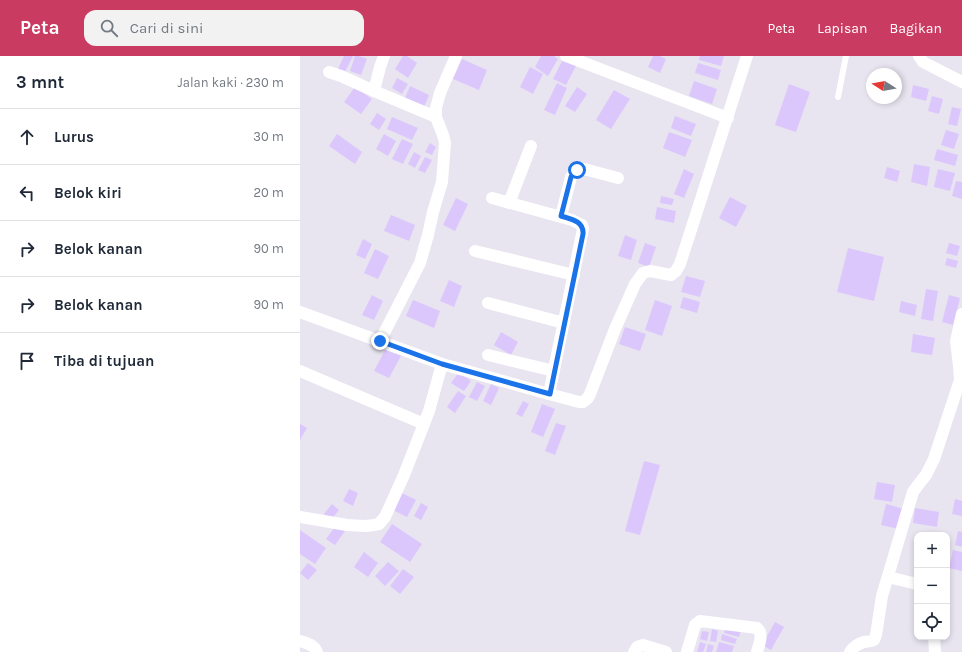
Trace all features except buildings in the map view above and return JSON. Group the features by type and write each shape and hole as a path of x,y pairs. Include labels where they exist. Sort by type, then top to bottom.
{"street":[{"path":"374,91 384,56"},
{"path":"380,341 420,263 428,235 442,182 445,143 436,117 436,108 440,92 456,56"},
{"path":"566,56 728,118"},
{"path":"300,312 442,364 583,402 590,394 615,329 635,284 643,273 650,271 670,275 676,271 680,264 747,56"},
{"path":"919,56 923,62 962,82"},
{"path":"329,72 436,117"},
{"path":"509,203 531,146"},
{"path":"561,216 571,177 577,170 584,169 618,178"},
{"path":"492,198 561,216 582,225 583,229 550,394"},
{"path":"475,251 574,275"},
{"path":"488,302 564,324"},
{"path":"850,652 852,649 864,642 874,640 876,635 882,596 913,492 926,475 934,459 960,380 960,366 956,341 962,314"},
{"path":"488,354 554,372"},
{"path":"300,517 347,525 366,526 379,524 385,517 404,475 429,411 442,364"},
{"path":"300,371 424,424"},
{"path":"888,577 914,583"},
{"path":"687,652 695,625 700,621 757,628 761,635 757,652"},
{"path":"300,640 316,648 317,652"},
{"path":"934,640 935,652"},
{"path":"634,652 637,647 643,645 666,652"}],"lane":[{"path":"838,98 846,56"}],"route":[{"path":"380,341 442,364 550,394 583,234 582,225 561,216 571,177 577,170"}]}
